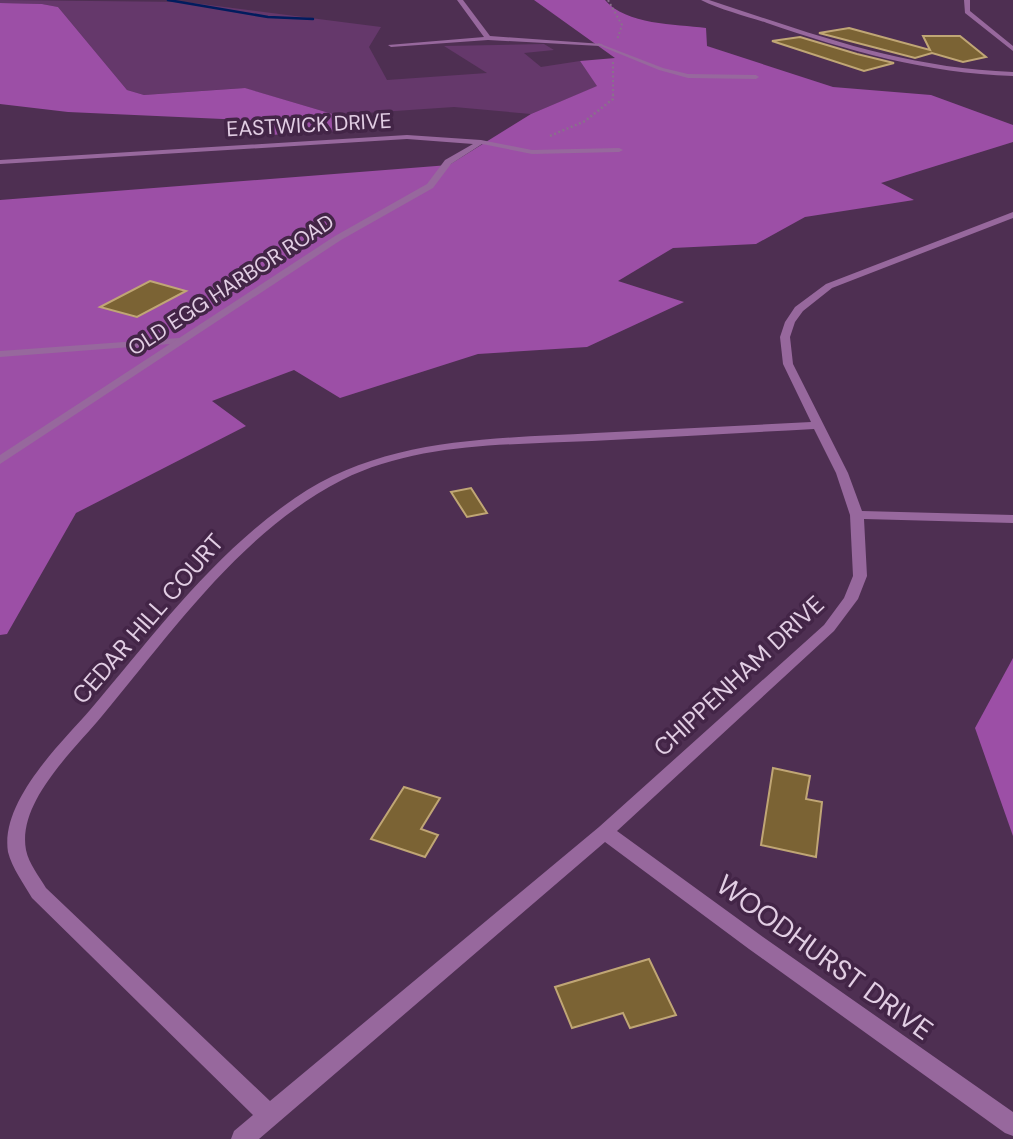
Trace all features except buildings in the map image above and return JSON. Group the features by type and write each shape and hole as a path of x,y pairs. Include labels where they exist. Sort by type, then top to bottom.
{"street":[{"path":"460,0 488,38"},
{"path":"704,0 873,55 913,65 961,72 1013,74"},
{"path":"967,0 967,12 1013,49"},
{"path":"391,45 488,38 600,44 661,69 688,76 756,77"},
{"name":"EASTWICK DRIVE","path":"0,162 407,137 485,140 532,152 619,150"},
{"name":"OLD EGG HARBOR ROAD","path":"0,460 338,238 430,186 448,162 485,140"},
{"name":"CHIPPENHAM DRIVE","path":"242,1139 605,832 829,628 851,599 859,576 857,515 842,473 788,364 785,337 799,309 829,286 1013,215"},
{"path":"0,355 180,341"},
{"name":"CEDAR HILL COURT","path":"269,1115 39,893 16,850 18,822 30,795 58,758 190,598 237,550 288,509 337,478 396,456 475,444 818,425"},
{"path":"857,515 1013,519"},
{"name":"WOODHURST DRIVE","path":"605,832 1013,1125"}],"path":[{"path":"550,136 585,121 613,99 613,50 622,25 608,0"}],"shaded area":[{"path":"0,0 185,2 381,27 369,47 387,80 487,73 444,46 544,44 554,50 524,53 541,67 580,61 598,86 531,114 454,107 336,115 244,88 144,95 127,90 58,7 0,3"},
{"path":"534,0 605,0 614,8 638,19 706,28 707,46 833,87 931,95 1013,125 1013,142 881,183 914,200 805,217 756,244 673,248 618,281 684,302 587,347 478,354 340,398 294,370 212,401 246,426 76,513 7,634 0,635 0,200 449,165 531,114 597,86 580,61 615,58"},
{"path":"0,3 58,7 127,90 144,95 245,88 336,115 339,131 270,135 266,121 68,112 0,104"},
{"path":"1013,658 1013,836 975,728"}],"waterway":[{"path":"168,0 268,17 313,19"}]}
